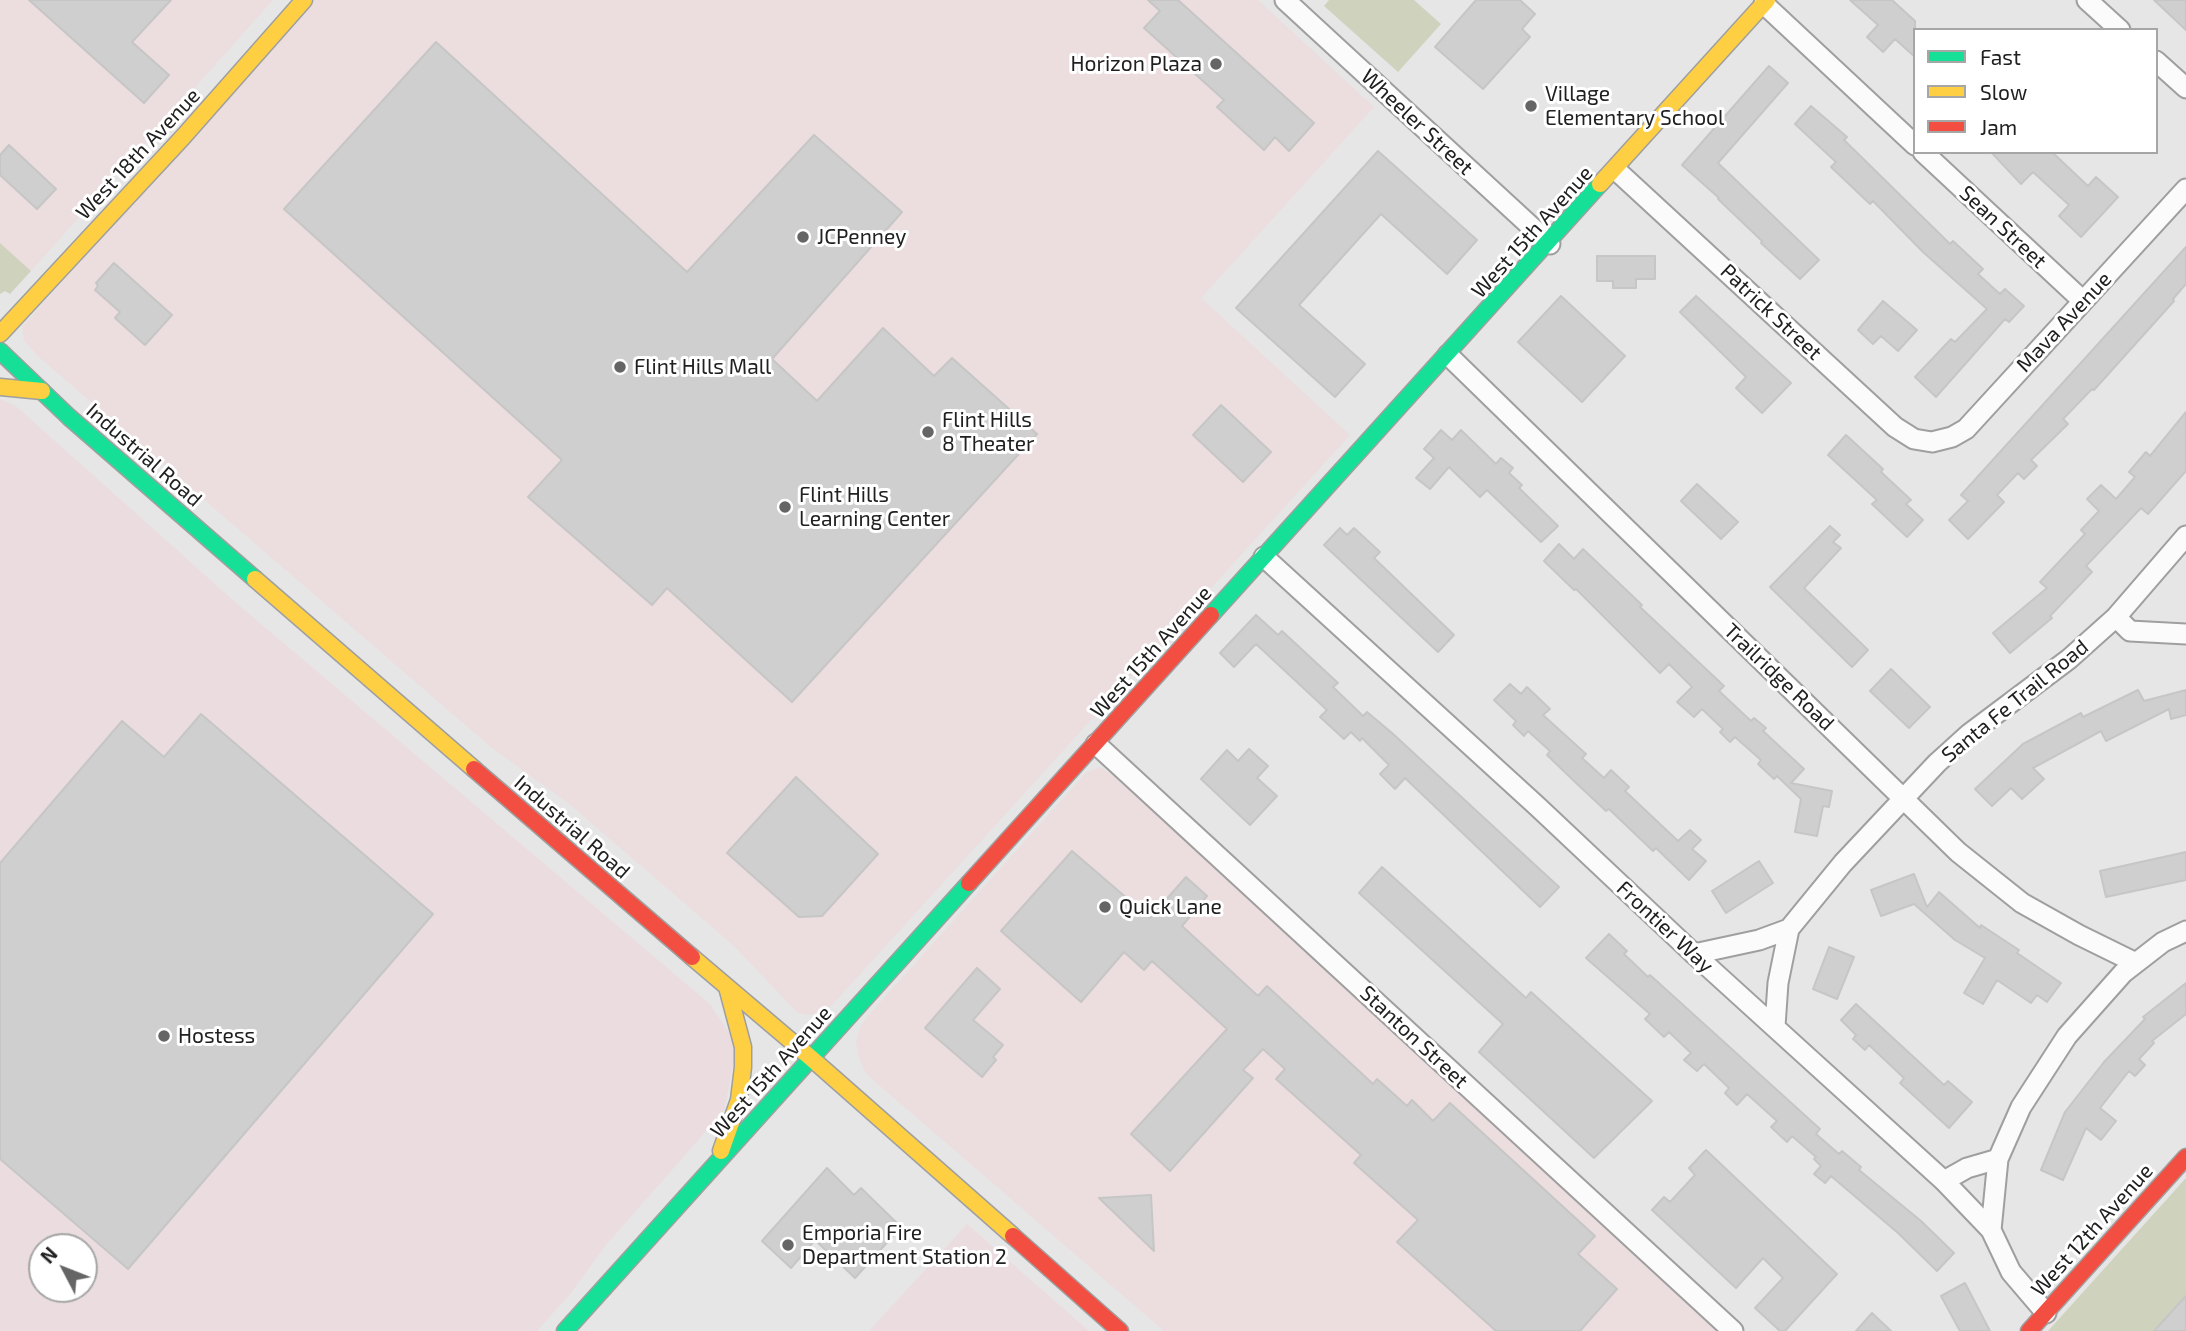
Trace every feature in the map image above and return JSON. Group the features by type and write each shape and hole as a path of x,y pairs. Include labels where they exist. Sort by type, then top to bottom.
{"main road":[{"name":"West 18th Avenue","path":"0,334 183,137 304,0"},
{"name":"West 15th Avenue","path":"565,1331 1766,2"},
{"name":"Industrial Road","path":"0,351 69,417 560,845 811,1058 1120,1331"},
{"path":"0,387 42,391"},
{"path":"716,1164 739,1100 743,1067 743,1047 727,987"},
{"name":"West 12th Avenue","path":"2029,1331 2186,1157"}],"street":[{"name":"Wheeler Street","path":"1285,0 1550,244"},
{"path":"2087,0 2118,28"},
{"path":"1766,2 1913,143"},
{"path":"2158,63 2186,88"},
{"name":"Sean Street","path":"1925,154 2083,301"},
{"name":"Patrick Street","path":"1616,170 1895,427 1913,439 1932,442"},
{"name":"Mava Avenue","path":"1932,442 1952,437 1966,429 2186,189"},
{"name":"Trailridge Road","path":"1448,355 1958,852 2022,902 2079,935 2136,963"},
{"name":"Santa Fe Trail Road","path":"1775,1026 1778,984 1788,929 1843,863 1937,763 1969,734 2069,659 2116,617 2186,536"},
{"name":"Frontier Way","path":"1264,557 1944,1181 1991,1230 2011,1272 2046,1313"},
{"path":"2116,617 2130,631 2186,634"},
{"name":"Stanton Street","path":"1096,744 1732,1331"},
{"path":"1694,954 1759,940 1788,929"},
{"path":"1991,1230 1998,1159 2021,1107 2067,1036 2123,973 2163,942 2186,931"},
{"path":"1944,1181 1967,1168 1998,1159"}],"shaded area":[{"path":"0,0 273,0 31,271 0,243"},
{"name":"Flint Hills Mall","path":"312,0 1258,0 1374,107 1201,298 1350,435 832,1005 819,1014 805,1015 797,1012 733,945 568,803 492,748 40,358 24,341 22,327"},
{"path":"0,399 16,406 234,601 710,1004 732,1037 736,1052 724,1111 606,1245 571,1293 537,1331 0,1331"},
{"path":"1100,767 1117,778 1717,1331 1164,1331 872,1079 864,1070 856,1041 867,1017 1086,773"},
{"path":"967,1224 1089,1331 869,1331"}],"green space":[{"path":"1329,0 1414,0 1441,24 1398,72 1324,6"},
{"path":"0,243 31,271 10,294 5,291 0,294"},
{"path":"2186,1178 2186,1331 2048,1331"}],"building":[{"path":"29,0 171,0 132,42 169,75 144,103"},
{"name":"Horizon Plaza","path":"1148,0 1178,0 1314,123 1289,151 1275,137 1264,150 1217,107 1224,100 1144,28 1160,11"},
{"path":"1476,0 1520,0 1535,14 1522,29 1530,37 1483,89 1435,47"},
{"path":"1850,0 1892,0 1915,21 1913,55 1895,39 1883,52 1867,37 1878,25"},
{"path":"2154,0 2186,0 2186,30"},
{"name":"Flint Hills Mall","path":"436,42 687,272 814,135 902,212 772,359 817,401 883,328 934,376 952,358 1037,434 792,702 667,588 652,605 528,497 562,460 284,209"},
{"path":"1769,66 1788,83 1718,163 1819,260 1800,279 1682,165"},
{"path":"1811,106 1847,137 1844,140 1950,244 1953,241 1983,269 1978,274 2000,294 2005,289 2024,306 2009,322 2005,319 1936,397 1915,377 1951,339 1955,342 1987,309 1923,252 1873,201 1870,204 1831,167 1836,162 1795,124"},
{"path":"9,145 56,189 37,209 0,175 0,155"},
{"path":"1378,151 1477,240 1447,274 1381,214 1299,305 1365,364 1335,397 1236,308"},
{"path":"1993,154 2054,154 2088,186 2096,177 2118,197 2081,237 2059,216 2069,205 2033,172 2021,184"},
{"path":"2186,247 2186,284 2174,301 2094,390 2063,419 2068,424 2031,460 2037,466 2024,479 2018,473 1997,495 2004,502 1968,539 1949,520 1968,501 1961,495"},
{"path":"1597,256 1655,256 1655,279 1636,279 1636,288 1613,288 1613,281 1597,281"},
{"path":"114,263 172,315 145,345 115,318 120,312 95,290 98,286 96,283"},
{"path":"1561,296 1625,356 1582,402 1518,342"},
{"path":"1696,296 1791,383 1762,413 1736,388 1746,377 1680,312"},
{"path":"1883,301 1917,330 1898,351 1881,336 1873,344 1858,330"},
{"path":"1221,405 1271,452 1243,482 1193,435"},
{"path":"2186,412 2186,471 2148,514 2141,508 2086,566 2092,572 2050,616 2052,618 2010,653 1993,633 2047,588 2040,582 2085,534 2081,530 2099,511 2087,499 2101,485 2116,499 2135,477 2129,472 2146,452 2150,456"},
{"path":"1441,430 1452,440 1461,430 1496,464 1501,458 1513,468 1509,473 1522,485 1519,488 1558,526 1541,542 1487,490 1480,497 1449,467 1430,489 1416,478 1434,458 1424,449"},
{"path":"1846,435 1883,469 1881,472 1911,500 1906,504 1923,520 1907,537 1872,504 1877,500 1828,455"},
{"path":"1697,484 1738,522 1721,539 1681,501"},
{"path":"1830,526 1840,535 1833,542 1841,548 1804,588 1868,650 1852,667 1770,587"},
{"path":"1340,528 1347,535 1354,528 1380,552 1374,558 1454,635 1438,652 1324,545"},
{"path":"1559,544 1574,559 1583,549 1724,686 1719,691 1751,721 1754,718 1766,728 1763,731 1804,769 1791,783 1832,791 1829,807 1823,806 1817,836 1795,832 1801,799 1777,776 1774,779 1758,764 1761,760 1735,737 1730,742 1720,732 1723,729 1702,709 1694,717 1677,702 1692,687 1669,664 1660,673 1544,561"},
{"path":"1256,615 1278,635 1282,631 1338,683 1333,687 1363,716 1367,712 1392,733 1559,887 1540,907 1405,778 1395,789 1380,774 1389,765 1362,738 1360,741 1351,732 1344,739 1320,717 1327,710 1256,644 1234,667 1220,653"},
{"path":"1891,669 1930,707 1909,728 1870,691"},
{"path":"1510,684 1521,694 1527,687 1550,709 1543,715 1586,754 1582,758 1604,778 1611,770 1629,787 1625,791 1678,841 1690,830 1701,840 1692,849 1706,861 1689,880 1656,848 1653,851 1609,809 1606,811 1547,755 1550,751 1528,731 1524,736 1513,725 1516,721 1494,700"},
{"path":"2138,690 2144,701 2186,690 2186,715 2171,719 2169,709 2106,741 2101,731 2033,768 2044,779 2022,799 2011,788 1992,806 1975,789 2023,744 2081,713 2083,717"},
{"name":"Hostess","path":"201,714 433,914 128,1269 98,1243 98,1233 86,1233 0,1159 0,863 122,721 164,757"},
{"path":"1249,749 1268,766 1257,778 1277,796 1250,825 1201,779 1227,750 1238,761"},
{"path":"796,777 878,854 822,916 799,917 727,853"},
{"path":"1072,851 1150,918 1186,877 1207,896 1182,926 1258,996 1267,986 1373,1084 1377,1079 1407,1106 1412,1100 1433,1121 1450,1103 1595,1236 1578,1254 1617,1289 1580,1331 1496,1331 1397,1242 1418,1220 1354,1163 1361,1155 1276,1079 1285,1069 1263,1049 1243,1070 1253,1078 1170,1171 1131,1134 1227,1029 1152,961 1144,970 1124,952 1081,1002 1001,931"},
{"path":"2186,852 2186,880 2106,897 2100,871"},
{"path":"1759,861 1773,883 1726,913 1712,891"},
{"path":"1382,867 1526,998 1531,992 1652,1101 1594,1158 1479,1052 1503,1024 1359,893"},
{"path":"1914,874 1927,907 1939,892 1980,928 1981,925 2019,950 2017,953 2061,983 2047,1002 2037,995 2031,1003 1997,980 1983,1004 1964,993 1985,958 1955,940 1914,904 1881,916 1871,890"},
{"path":"1609,934 1627,951 1624,954 1648,977 1650,975 1820,1129 1816,1134 1839,1154 1842,1151 1861,1167 1859,1170 1921,1221 1954,1253 1937,1271 1898,1233 1831,1176 1825,1183 1814,1174 1821,1166 1814,1159 1816,1157 1792,1136 1787,1142 1771,1127 1777,1121 1747,1094 1737,1105 1725,1093 1729,1088 1704,1064 1697,1071 1684,1060 1691,1053 1669,1032 1664,1037 1645,1019 1650,1014 1586,958"},
{"path":"1829,947 1854,957 1837,999 1813,989"},
{"path":"977,968 1000,989 973,1020 1003,1045 993,1057 996,1060 982,1077 925,1028"},
{"path":"2186,983 2186,1014 2152,1041 2154,1043 2139,1059 2145,1065 2135,1076 2129,1071 2100,1108 2116,1121 2101,1140 2086,1128 2063,1180 2041,1170 2065,1112 2104,1062 2145,1019 2143,1017"},
{"path":"1856,1004 1944,1085 1948,1081 1972,1102 1949,1128 1900,1083 1904,1078 1869,1045 1865,1050 1853,1039 1856,1035 1841,1020"},
{"path":"1706,1150 1837,1274 1785,1331 1780,1331 1755,1308 1783,1278 1763,1258 1736,1288 1652,1210 1664,1197 1670,1202 1695,1175 1689,1168"},
{"path":"827,1168 854,1195 861,1188 901,1227 855,1278 815,1240 791,1268 762,1241"},
{"path":"1151,1195 1154,1251 1099,1198"},
{"path":"1965,1283 1990,1331 1960,1331 1941,1296"},
{"path":"2186,1296 2186,1331 2154,1331"},
{"path":"1872,1313 1891,1331 1856,1331"}],"traffic: fast":[{"path":"1211,615 1600,184"},
{"path":"0,351 69,417 255,579"},
{"path":"565,1331 969,883"}],"traffic: slow":[{"path":"0,334 183,137 304,0"},
{"path":"1600,184 1767,0"},
{"path":"0,387 42,391"},
{"path":"255,579 474,769"},
{"path":"692,957 1013,1236"},
{"path":"721,1151 739,1100 743,1067 743,1047 727,987"}],"traffic: jam":[{"path":"969,883 1211,615"},
{"path":"474,769 692,957"},
{"path":"2029,1331 2186,1157"},
{"path":"1013,1236 1120,1331"}],"place":[{"name":"Horizon Plaza","path":"1216,64"},
{"name":"Village Elementary School","path":"1531,106"},
{"name":"JCPenney","path":"803,237"},
{"name":"Flint Hills Mall","path":"620,367"},
{"name":"Flint Hills 8 Theater","path":"928,432"},
{"name":"Flint Hills Learning Center","path":"785,507"},
{"name":"Quick Lane","path":"1105,907"},
{"name":"Hostess","path":"164,1036"},
{"name":"Emporia Fire Department Station 2","path":"788,1245"}]}
